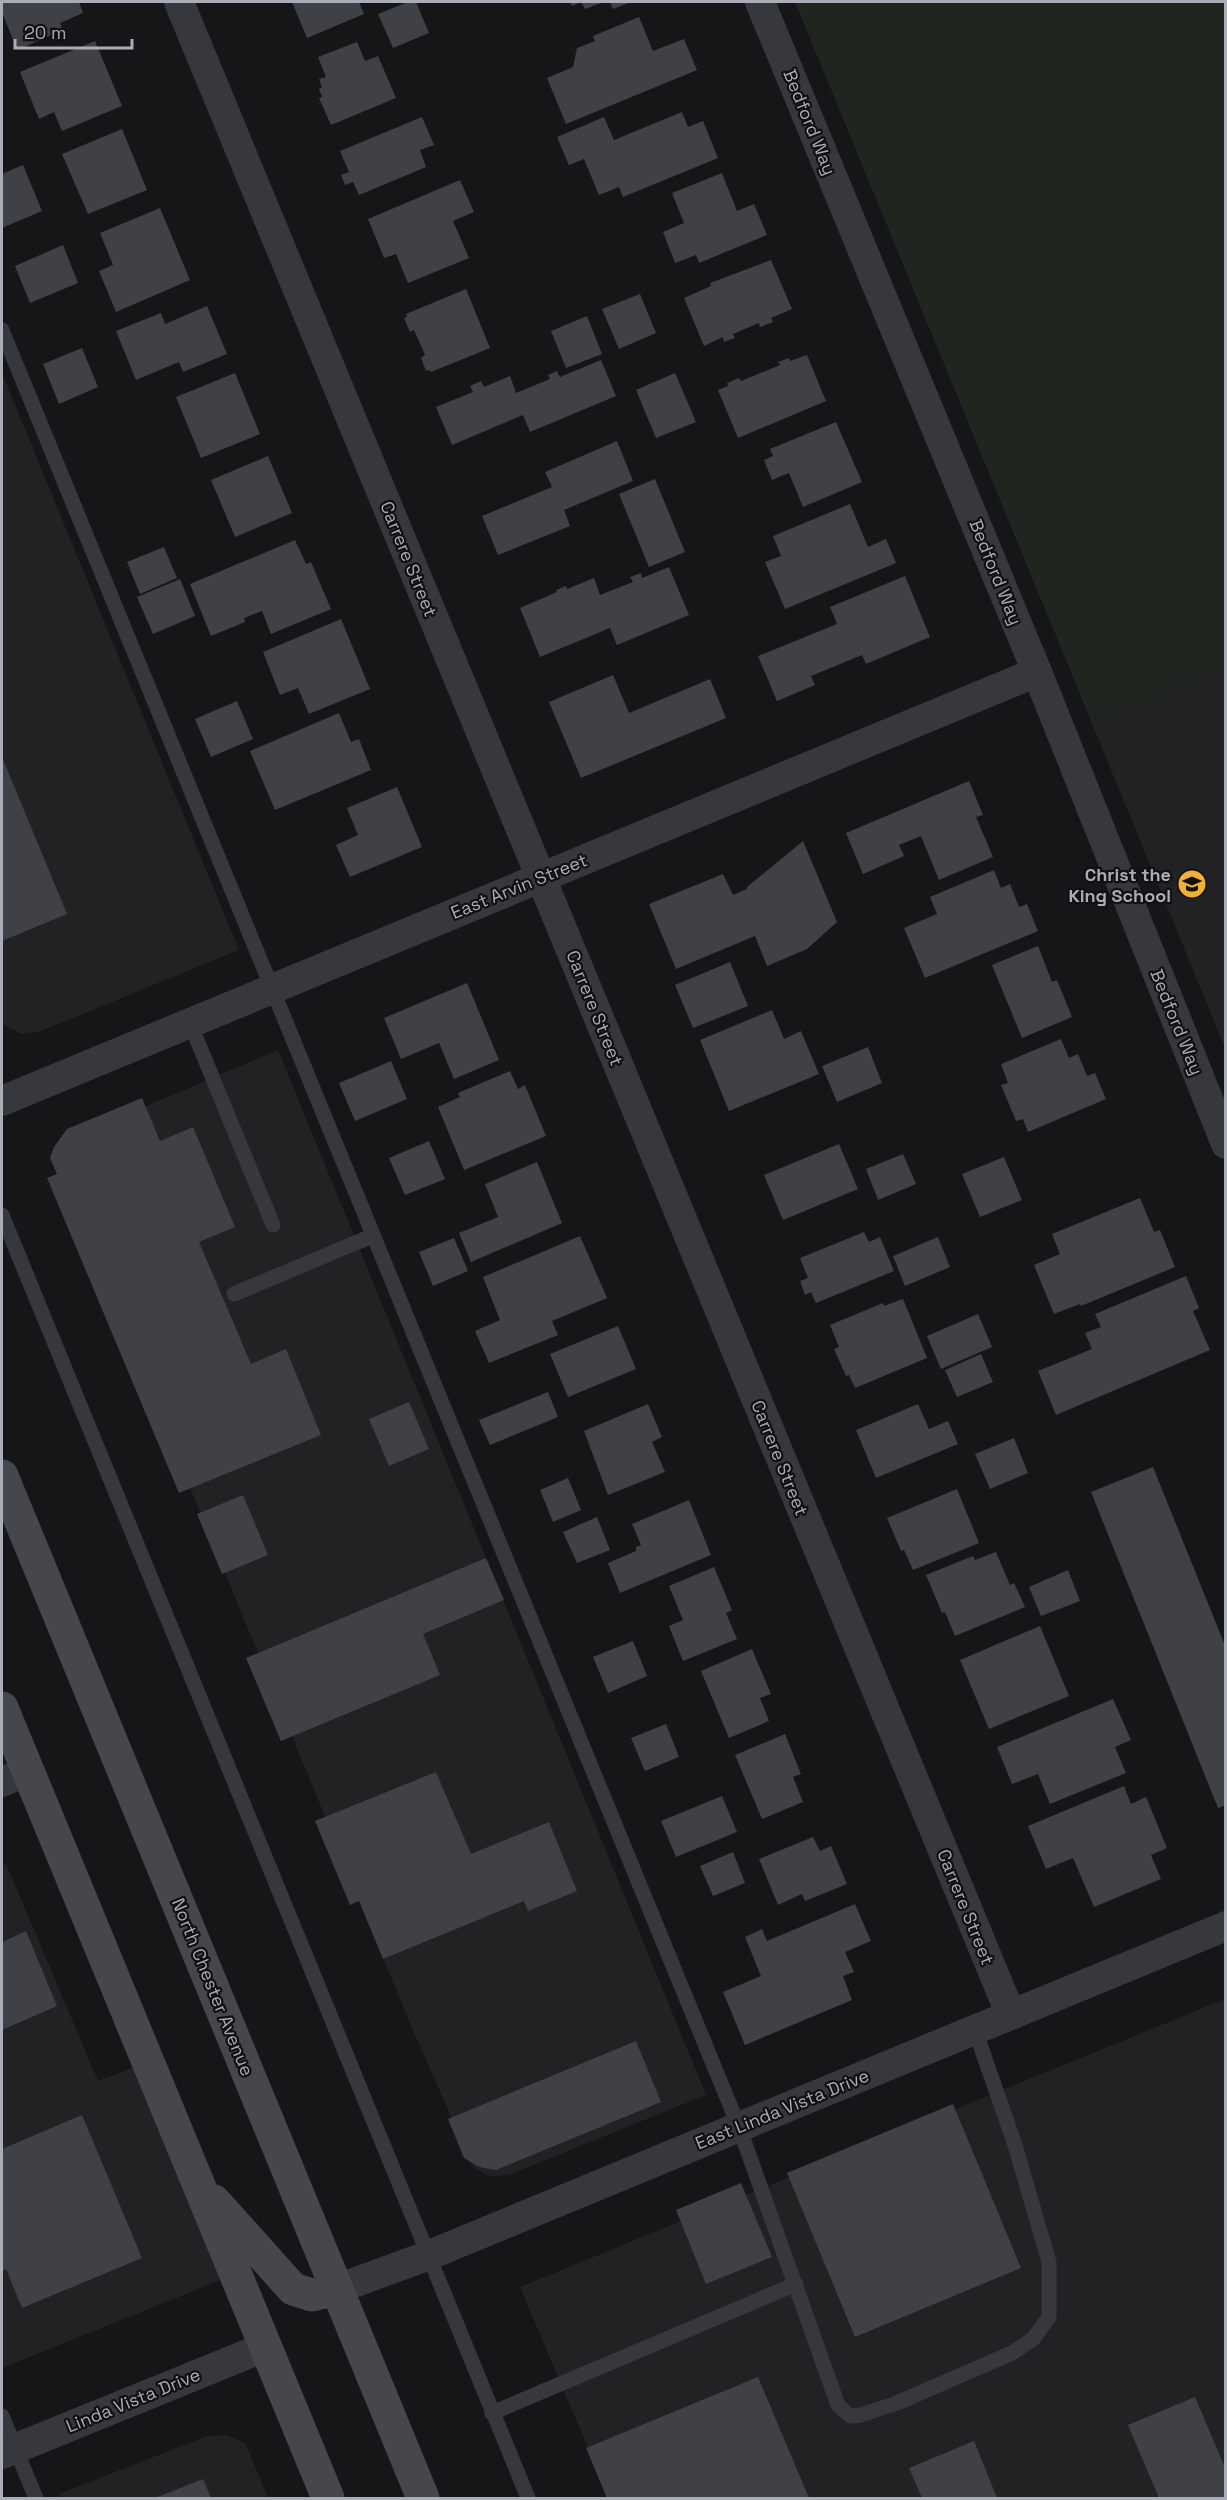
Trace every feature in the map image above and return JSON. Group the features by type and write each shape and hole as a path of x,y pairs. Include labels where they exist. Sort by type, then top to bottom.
{"main road":[{"name":"North Chester Avenue","path":"2,1476 423,2499"},
{"path":"2,1708 15,1777 197,2182 328,2499"},
{"path":"197,2182 293,2289 312,2295 337,2289"}],"street":[{"name":"Carrere Street","path":"179,2 1011,2015"},
{"name":"Bedford Way","path":"760,2 1037,672 1226,1144"},
{"name":"East Arvin Street","path":"2,1101 1037,672"},
{"name":"East Linda Vista Drive","path":"337,2289 427,2256 1226,1926"},
{"name":"Linda Vista Drive","path":"8,2451 265,2347"}],"lane":[{"path":"2,330 270,989 739,2127 838,2405 850,2416 861,2415 897,2403 1012,2353 1033,2339 1049,2317 1049,2262 1015,2145 975,2030"},
{"path":"190,1023 273,1225"},
{"path":"2,1215 528,2499"},
{"path":"234,1294 372,1236"},
{"path":"492,2413 796,2284"},
{"path":"2,2415 8,2451 36,2499"}],"shaded area":[{"path":"795,2 1225,2 1225,667 1091,721"},
{"path":"2,373 239,950 41,1031 21,1034 3,1024 2,1021"},
{"name":"Christ the King School","path":"1225,667 1225,1048 1091,721"},
{"path":"278,1050 706,2095 511,2174 491,2177 473,2167 409,2021 63,1178 69,1139"},
{"path":"2,1863 7,1866 98,2081 140,2065 228,2277 2,2368"},
{"path":"1225,1999 1225,2498 609,2498 520,2287"},
{"path":"228,2435 246,2444 268,2498 61,2498 59,2494 207,2436"}],"building":[{"path":"2,2 79,2 83,13 60,23 63,30 17,50 2,12"},
{"path":"292,2 359,2 364,14 307,38"},
{"path":"408,2 416,2 429,33 393,48 378,14"},
{"path":"581,2 604,2 585,9"},
{"path":"610,2 631,2 613,9"},
{"path":"639,17 653,51 684,39 697,70 566,124 547,78 573,67 577,48 595,41 593,36"},
{"path":"95,41 122,106 62,131 54,112 39,119 20,72"},
{"path":"357,42 365,61 378,56 396,98 331,125 319,98 322,97 319,89 322,87 319,79 326,77 318,57"},
{"path":"682,112 688,127 703,121 718,158 623,197 619,187 599,195 584,159 569,165 557,137 604,117 614,140"},
{"path":"422,117 434,145 420,150 426,167 359,195 353,182 345,185 341,175 349,172 340,151"},
{"path":"122,129 147,190 88,214 62,154"},
{"path":"23,165 42,211 2,228 2,174"},
{"path":"722,173 737,211 754,204 767,235 699,263 696,255 675,263 663,232 684,223 672,193"},
{"path":"460,180 474,212 453,221 469,258 408,283 396,254 384,258 368,219"},
{"path":"160,208 190,280 116,312 99,271 113,265 100,233"},
{"path":"63,245 78,283 30,303 15,266"},
{"path":"771,260 792,309 771,318 773,322 760,327 759,323 733,334 735,338 724,342 723,337 704,346 684,298 711,286 710,283"},
{"path":"466,289 490,348 431,372 426,371 421,358 425,355 414,330 410,332 404,318 407,317 406,314"},
{"path":"640,294 656,333 619,349 602,309"},
{"path":"207,306 227,354 183,372 179,362 136,380 116,331 161,313 165,324"},
{"path":"587,316 602,354 566,368 551,331"},
{"path":"82,348 98,387 59,404 43,364"},
{"path":"807,355 826,401 738,438 718,390 739,378 741,381 780,365 778,362 789,358 790,361"},
{"path":"601,360 616,396 530,432 523,415 452,445 436,407 473,392 470,386 481,381 484,387 510,376 516,393 550,379 548,375 557,371 560,377"},
{"path":"235,373 260,434 201,458 176,397"},
{"path":"675,373 696,422 656,438 636,390"},
{"path":"836,422 862,482 803,507 789,473 772,480 764,460 773,456 770,449"},
{"path":"617,441 633,481 564,510 570,526 498,555 482,516 552,487 545,472"},
{"path":"268,456 292,513 235,537 211,480"},
{"path":"655,479 685,552 649,567 619,494"},
{"path":"850,504 868,547 886,539 896,563 785,609 765,562 781,556 773,536"},
{"path":"295,540 306,564 311,562 331,609 271,634 262,611 244,618 245,622 211,636 190,584"},
{"path":"164,547 177,578 140,594 127,562"},
{"path":"669,567 689,615 617,645 610,628 540,657 520,608 557,592 556,590 566,586 567,589 594,578 600,595 633,582 630,577 641,573 642,578"},
{"path":"905,576 930,637 866,664 862,655 811,676 815,685 777,701 758,656 837,624 830,607"},
{"path":"180,579 195,616 153,634 137,597"},
{"path":"341,619 370,689 309,714 298,688 280,695 263,652"},
{"path":"613,675 629,713 710,679 726,718 581,778 549,702"},
{"path":"237,701 253,739 211,757 195,719"},
{"path":"339,713 351,742 359,739 371,770 275,810 250,751"},
{"path":"2,757 67,914 2,941"},
{"path":"969,781 983,815 976,817 993,857 939,880 921,836 899,845 904,856 863,874 846,833"},
{"path":"397,787 422,847 350,877 336,845 358,835 347,808"},
{"path":"803,841 837,922 807,949 767,966 755,936 676,969 649,904 723,874 733,895 747,889"},
{"path":"994,870 1001,888 1010,884 1019,907 1027,904 1038,931 925,978 904,928 937,914 930,897"},
{"path":"1038,946 1052,982 1057,980 1072,1017 1022,1038 992,965"},
{"path":"730,962 748,1006 693,1028 675,985"},
{"path":"467,983 499,1060 454,1079 439,1043 401,1059 384,1018"},
{"path":"772,1010 784,1039 801,1031 819,1074 729,1111 700,1040"},
{"path":"1061,1039 1069,1058 1078,1054 1087,1076 1095,1073 1106,1099 1028,1132 1023,1119 1016,1121 1001,1085 1008,1083 1001,1064"},
{"path":"868,1047 882,1083 837,1102 822,1066"},
{"path":"391,1061 407,1099 355,1121 339,1083"},
{"path":"510,1071 518,1089 525,1085 546,1136 464,1170 438,1107 460,1097 458,1093"},
{"path":"142,1098 160,1141 193,1127 235,1227 199,1242 251,1364 286,1349 321,1435 179,1493 47,1178 57,1174 50,1158 54,1147 67,1129"},
{"path":"429,1141 445,1179 405,1195 389,1158"},
{"path":"839,1144 858,1189 783,1220 764,1175"},
{"path":"903,1154 916,1184 878,1200 866,1169"},
{"path":"1004,1157 1022,1200 980,1217 962,1174"},
{"path":"537,1162 562,1223 471,1262 459,1233 498,1217 485,1184"},
{"path":"1140,1198 1154,1232 1160,1230 1175,1267 1081,1306 1080,1304 1054,1314 1034,1265 1060,1254 1052,1234"},
{"path":"864,1232 869,1242 880,1237 894,1271 816,1303 811,1292 805,1295 800,1281 808,1278 800,1258"},
{"path":"580,1236 607,1298 552,1321 558,1335 489,1363 475,1331 500,1320 483,1277"},
{"path":"938,1237 950,1267 905,1286 893,1256"},
{"path":"454,1238 468,1271 433,1286 419,1252"},
{"path":"1186,1276 1199,1308 1193,1311 1210,1350 1056,1415 1038,1371 1092,1349 1085,1333 1101,1327 1095,1314"},
{"path":"903,1299 927,1358 855,1388 849,1375 846,1376 834,1349 839,1347 830,1325 883,1303 884,1306"},
{"path":"978,1314 992,1347 941,1369 927,1336"},
{"path":"618,1326 636,1369 568,1397 550,1354"},
{"path":"981,1354 993,1382 957,1397 945,1370"},
{"path":"548,1392 558,1417 490,1445 479,1420"},
{"path":"409,1402 429,1449 389,1466 369,1419"},
{"path":"648,1404 662,1437 652,1442 665,1472 608,1495 584,1431"},
{"path":"918,1404 929,1429 948,1421 958,1444 876,1478 856,1430"},
{"path":"1014,1438 1028,1473 990,1489 975,1454"},
{"path":"1153,1467 1226,1648 1226,1805 1218,1808 1091,1492"},
{"path":"568,1478 581,1510 553,1522 540,1490"},
{"path":"957,1489 979,1543 913,1570 904,1550 901,1551 887,1518"},
{"path":"243,1495 268,1555 222,1574 197,1514"},
{"path":"689,1500 711,1555 620,1593 608,1563 636,1551 636,1547 641,1545 632,1524"},
{"path":"597,1517 610,1550 577,1563 563,1532"},
{"path":"996,1552 1010,1585 1014,1583 1025,1607 955,1636 945,1612 942,1613 926,1575 973,1556 975,1560"},
{"path":"486,1558 504,1600 423,1634 440,1675 281,1741 246,1658"},
{"path":"714,1567 732,1610 726,1613 737,1639 683,1661 669,1626 683,1620 669,1586"},
{"path":"1068,1570 1080,1601 1041,1616 1029,1587"},
{"path":"1040,1626 1069,1696 989,1729 960,1660"},
{"path":"633,1641 647,1676 608,1693 593,1657"},
{"path":"752,1649 771,1694 760,1698 769,1721 729,1738 701,1671"},
{"path":"1113,1699 1131,1740 1115,1747 1126,1773 1050,1804 1038,1774 1012,1784 997,1747"},
{"path":"666,1724 679,1757 645,1771 631,1738"},
{"path":"785,1734 801,1774 793,1777 803,1802 762,1819 735,1755"},
{"path":"436,1772 471,1854 549,1822 577,1891 528,1911 524,1901 383,1959 359,1901 350,1905 315,1821"},
{"path":"1124,1786 1131,1804 1146,1797 1167,1848 1151,1855 1161,1879 1094,1907 1073,1858 1046,1869 1028,1826"},
{"path":"722,1796 737,1832 676,1857 661,1821"},
{"path":"813,1837 820,1851 831,1846 847,1884 805,1901 802,1894 778,1905 759,1859"},
{"path":"733,1852 745,1883 713,1896 700,1866"},
{"path":"855,1904 871,1941 845,1952 854,1972 843,1976 852,2000 745,2045 723,1992 761,1976 745,1937 762,1929 767,1941"},
{"path":"26,1931 57,2006 2,2030 2,1942"},
{"path":"636,2041 661,2102 496,2170 479,2167 464,2158 448,2119"},
{"path":"953,2104 1021,2268 855,2337 787,2173"},
{"path":"82,2115 142,2258 22,2308 6,2269 2,2271 2,2149"},
{"path":"741,2183 772,2257 706,2284 676,2210"},
{"path":"758,2377 809,2498 607,2498 586,2448"},
{"path":"1195,2397 1226,2470 1226,2498 1159,2498 1128,2425"},
{"path":"974,2441 997,2498 922,2498 909,2468"},
{"path":"203,2479 211,2498 155,2498"}],"place":[{"name":"Christ the King School","path":"1192,884"}]}
